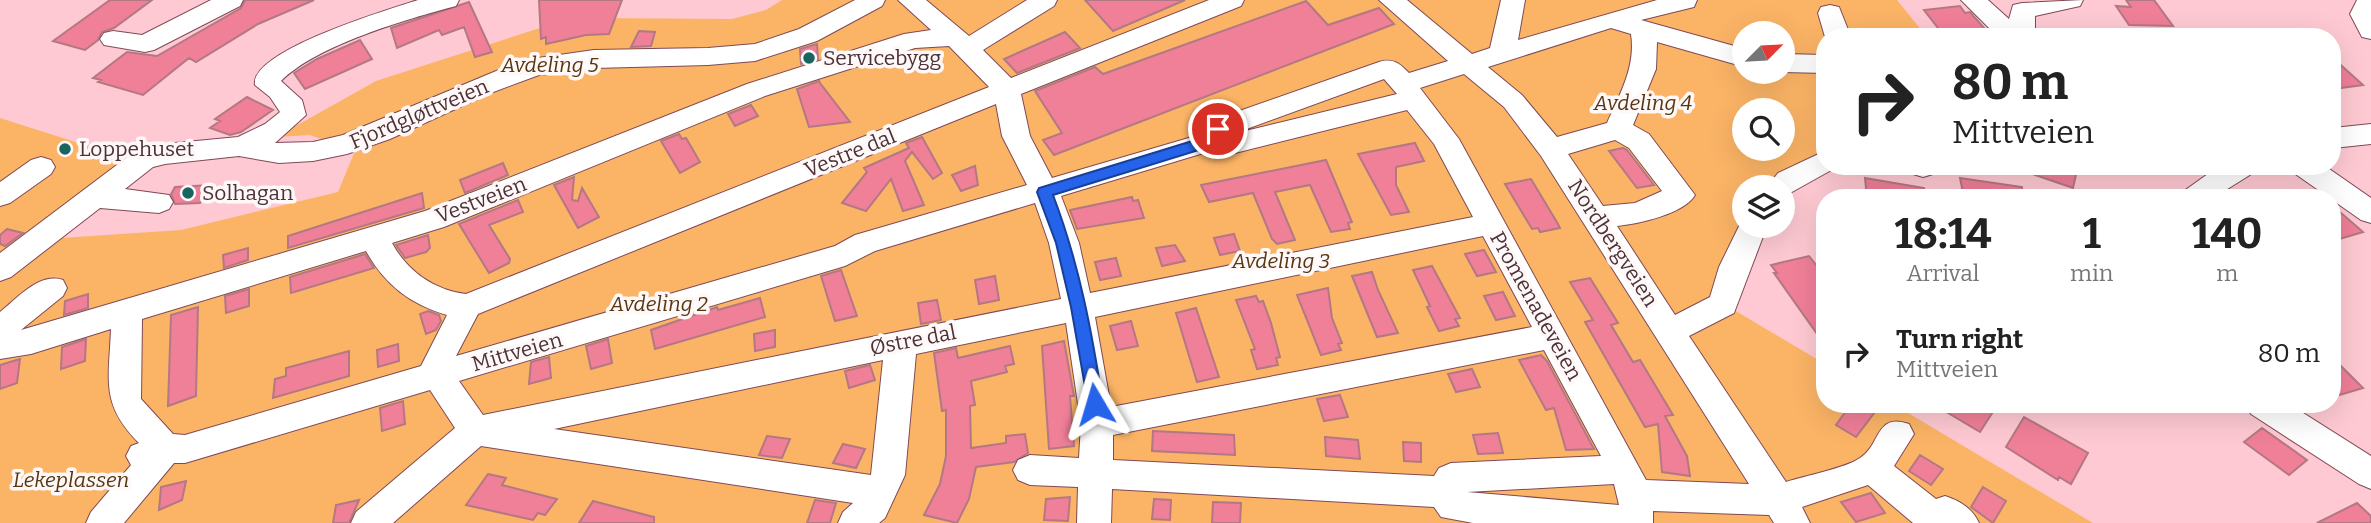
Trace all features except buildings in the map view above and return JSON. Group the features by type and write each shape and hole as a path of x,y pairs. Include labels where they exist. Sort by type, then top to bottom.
{"street":[{"path":"113,39 145,44 231,0"},
{"path":"244,148 293,115 288,100 268,85 271,73 295,58 379,21 447,0"},
{"name":"Fjordgløttveien","path":"97,197 144,159 161,153 244,148 268,153 342,147 511,75 555,63 588,59 739,55 824,30 873,0"},
{"path":"910,0 961,43 1007,90 1016,136 1045,192 1064,243 1079,307 1097,424 1094,523"},
{"name":"Vestveien","path":"0,346 31,341 127,313 434,219 756,90 914,40 961,43 1045,0"},
{"name":"Vestre dal","path":"467,306 1232,0"},
{"name":"Nordbergveien","path":"1391,0 1513,101 1551,149 1785,512"},
{"path":"1502,54 1513,0"},
{"path":"1973,0 2004,28"},
{"path":"2022,28 2022,11 2071,0"},
{"path":"2340,0 2368,15"},
{"name":"Mittveien","path":"154,452 186,436 437,369 843,244 865,243 1207,142 1227,145 1409,91 1470,64 1613,10 1685,1"},
{"path":"1613,10 1643,31 1732,55"},
{"path":"1618,129 1645,65 1647,47 1643,31"},
{"path":"1796,63 1816,64"},
{"name":"Promenadeveien","path":"1409,91 1445,139 1552,336 1634,502"},
{"path":"1551,149 1618,129 1639,141 1681,195 1639,213 1597,218"},
{"path":"2341,136 2370,131"},
{"path":"1795,176 1816,166"},
{"path":"0,196 41,167"},
{"path":"2205,189 2226,175"},
{"path":"2317,175 2338,189"},
{"path":"2341,191 2371,212"},
{"path":"0,269 97,197 159,202"},
{"name":"Østre dal","path":"368,523 475,430 1490,224"},
{"path":"375,237 381,254 397,274 424,294 447,305 467,306 437,369 475,430 881,492"},
{"path":"1670,332 1723,304 1734,267 1747,238"},
{"path":"0,329 52,288"},
{"path":"103,523 154,452 125,400 127,313"},
{"path":"1097,424 1552,336"},
{"path":"855,523 873,507 888,475 900,353 907,341"},
{"path":"2276,413 2371,474"},
{"path":"1443,492 1451,478 1634,502 1785,512 1873,469 1897,434"},
{"path":"1873,469 1941,521"},
{"path":"1030,470 1443,492"},
{"path":"1443,492 1453,506 1634,502"}],"green space":[{"path":"782,0 1897,0 1920,28 1816,28 1816,155 1784,175 1732,175 1732,238 1740,238 1724,304 1816,359 1816,413 1908,413 2093,523 0,523 0,118 135,161 46,239 181,230 338,192 355,151 310,135 276,137 376,81 543,27 592,18 732,19 766,10"}],"place":[{"name":"Servicebygg","path":"809,58"},
{"name":"Loppehuset","path":"65,149"},
{"name":"Solhagan","path":"188,193"}],"route":[{"path":"1095,404 1090,364 1064,243 1045,192 1207,142 1218,129"}],"park label":[{"name":"Avdeling 5","path":"550,65"},
{"name":"Avdeling 4","path":"1643,103"},
{"name":"Avdeling 3","path":"1281,261"},
{"name":"Avdeling 2","path":"659,304"},
{"name":"Lekeplassen","path":"71,480"}]}
